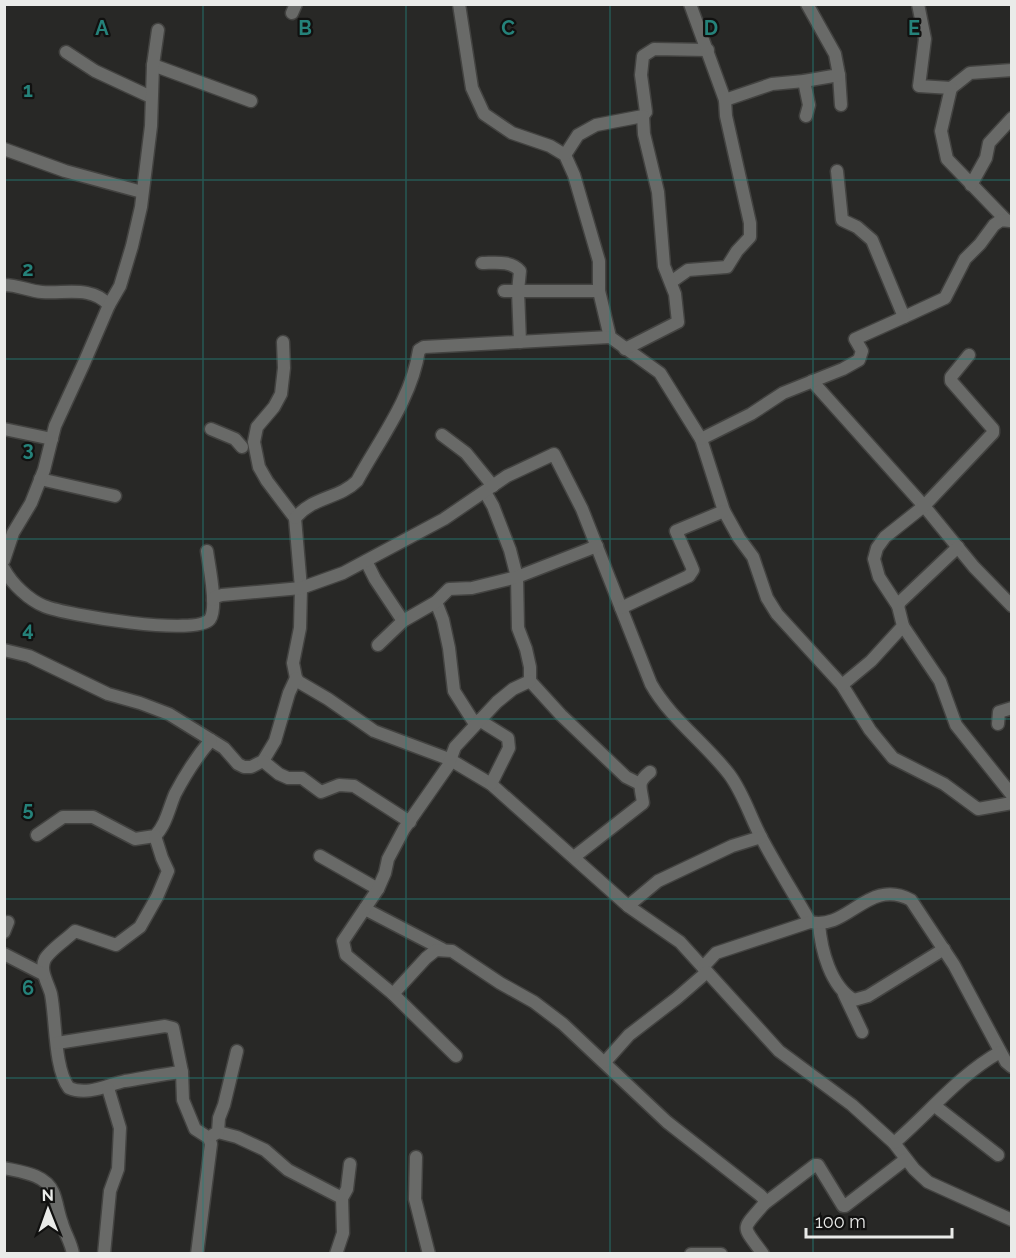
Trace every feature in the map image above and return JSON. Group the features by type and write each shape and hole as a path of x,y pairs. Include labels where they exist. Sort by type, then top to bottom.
{"street":[{"path":"459,4 472,88 484,114 512,133 550,146 565,155 574,175 599,261 599,291 610,337 660,373 701,439 724,511 753,557 767,598 777,614 842,685 870,730 892,758 945,784 978,809 1011,803"},
{"path":"670,282 688,270 727,267 750,237 750,223 726,116 725,100 690,4"},
{"path":"807,4 835,54 842,105"},
{"path":"918,4 925,39 919,86 951,88"},
{"path":"158,30 153,65 151,126 132,246 120,286 109,305 55,426 40,479 7,542 5,569 26,595 44,606 155,626 204,625 212,614 213,600 207,551"},
{"path":"625,349 678,322 677,305 664,266 657,192 644,134 643,116 646,112 642,75 643,56 654,50 708,50"},
{"path":"66,52 95,71 152,97"},
{"path":"153,65 251,101"},
{"path":"701,439 751,414 783,393 843,369 859,360 862,351 855,339 945,298 965,260 994,225 1009,220 947,159 941,131 951,88 970,73 1011,70"},
{"path":"725,100 772,84 839,75"},
{"path":"804,81 809,105 806,116"},
{"path":"565,155 578,135 596,125 643,116"},
{"path":"971,185 986,158 989,143 1011,118"},
{"path":"4,150 65,171 142,192"},
{"path":"837,171 843,220 857,227 872,240 904,317"},
{"path":"482,263 516,266 520,271 518,291 520,342"},
{"path":"4,285 42,292 92,293 109,305"},
{"path":"504,291 599,291"},
{"path":"295,518 302,510 316,501 349,490 357,482 407,392 416,370 419,350 424,347 610,337"},
{"path":"248,445 257,427 274,407 280,394 284,368 283,342"},
{"path":"969,355 951,377 951,381 993,429 993,433 924,506 885,537 873,559 879,577 898,606 903,626 940,681 956,725 1011,795"},
{"path":"813,381 924,506 974,567 1011,606"},
{"path":"4,429 52,440"},
{"path":"211,429 248,445 257,457 267,481 295,518 301,588 300,628 293,663 299,682 374,731 449,759 491,784 628,906 680,942 779,1051 852,1105 894,1143 928,1182 1011,1220"},
{"path":"442,435 466,453 489,489 517,576 518,628 526,649 530,681 561,716 626,777 640,784"},
{"path":"213,600 222,595 301,588 343,573 444,519 507,476 554,454 582,508 651,684 659,698 729,774 741,792 761,837 814,923 821,946 862,1032"},
{"path":"40,479 115,496"},
{"path":"621,608 690,576 693,570 676,531 724,511"},
{"path":"378,645 403,621 436,602 449,589 472,588 517,576 597,546"},
{"path":"898,606 958,547"},
{"path":"366,561 403,621"},
{"path":"436,602 443,620 449,648 454,691 477,722 508,738 509,748 491,784"},
{"path":"842,685 871,661 903,626"},
{"path":"4,650 29,656 108,694 169,714 224,748 238,764 244,767 252,767 263,761 275,741 289,693 296,678"},
{"path":"456,1056 393,994 346,955 343,941 378,889 388,858 404,829 448,766 455,747 477,722 513,689 530,681"},
{"path":"998,724 999,712 1011,708"},
{"path":"37,835 63,817 93,817 135,839 155,836 160,831 176,792 197,757 211,740"},
{"path":"263,761 288,778 302,777 321,792 339,785 354,786 410,822"},
{"path":"574,857 643,803 640,784 650,772"},
{"path":"155,836 168,871 140,927 116,945 75,931 44,960 44,974 51,993 61,1070 69,1088 85,1091 108,1088 113,1084 182,1072"},
{"path":"628,906 658,880 732,846 761,837"},
{"path":"320,855 378,889"},
{"path":"605,1062 629,1035 677,998 705,969 716,953 814,923 832,921 866,900 885,894 901,895 911,900 944,949 1000,1052 1011,1067"},
{"path":"365,909 442,949 452,951 534,1002 586,1044 667,1122 760,1195 764,1199 764,1204"},
{"path":"393,994 426,958 436,950 442,949"},
{"path":"844,994 854,1000 868,996 944,949"},
{"path":"4,954 44,974"},
{"path":"57,1042 165,1026 173,1028 182,1072 183,1100 195,1129 213,1135 237,1137 265,1150 288,1170 342,1198"},
{"path":"197,1254 211,1144 224,1106 237,1051"},
{"path":"894,1143 966,1075 1000,1052"},
{"path":"104,1254 110,1191 118,1169 120,1128 108,1088"},
{"path":"935,1106 998,1155"},
{"path":"416,1157 415,1199 429,1254"},
{"path":"763,1254 747,1231 748,1220 764,1204 815,1165 818,1165 845,1206 906,1159"},
{"path":"336,1254 343,1233 342,1198 347,1189 350,1164"},
{"path":"4,1168 37,1176 48,1184 54,1193 62,1225 71,1240 73,1254"},
{"path":"691,1254 721,1254"}]}
